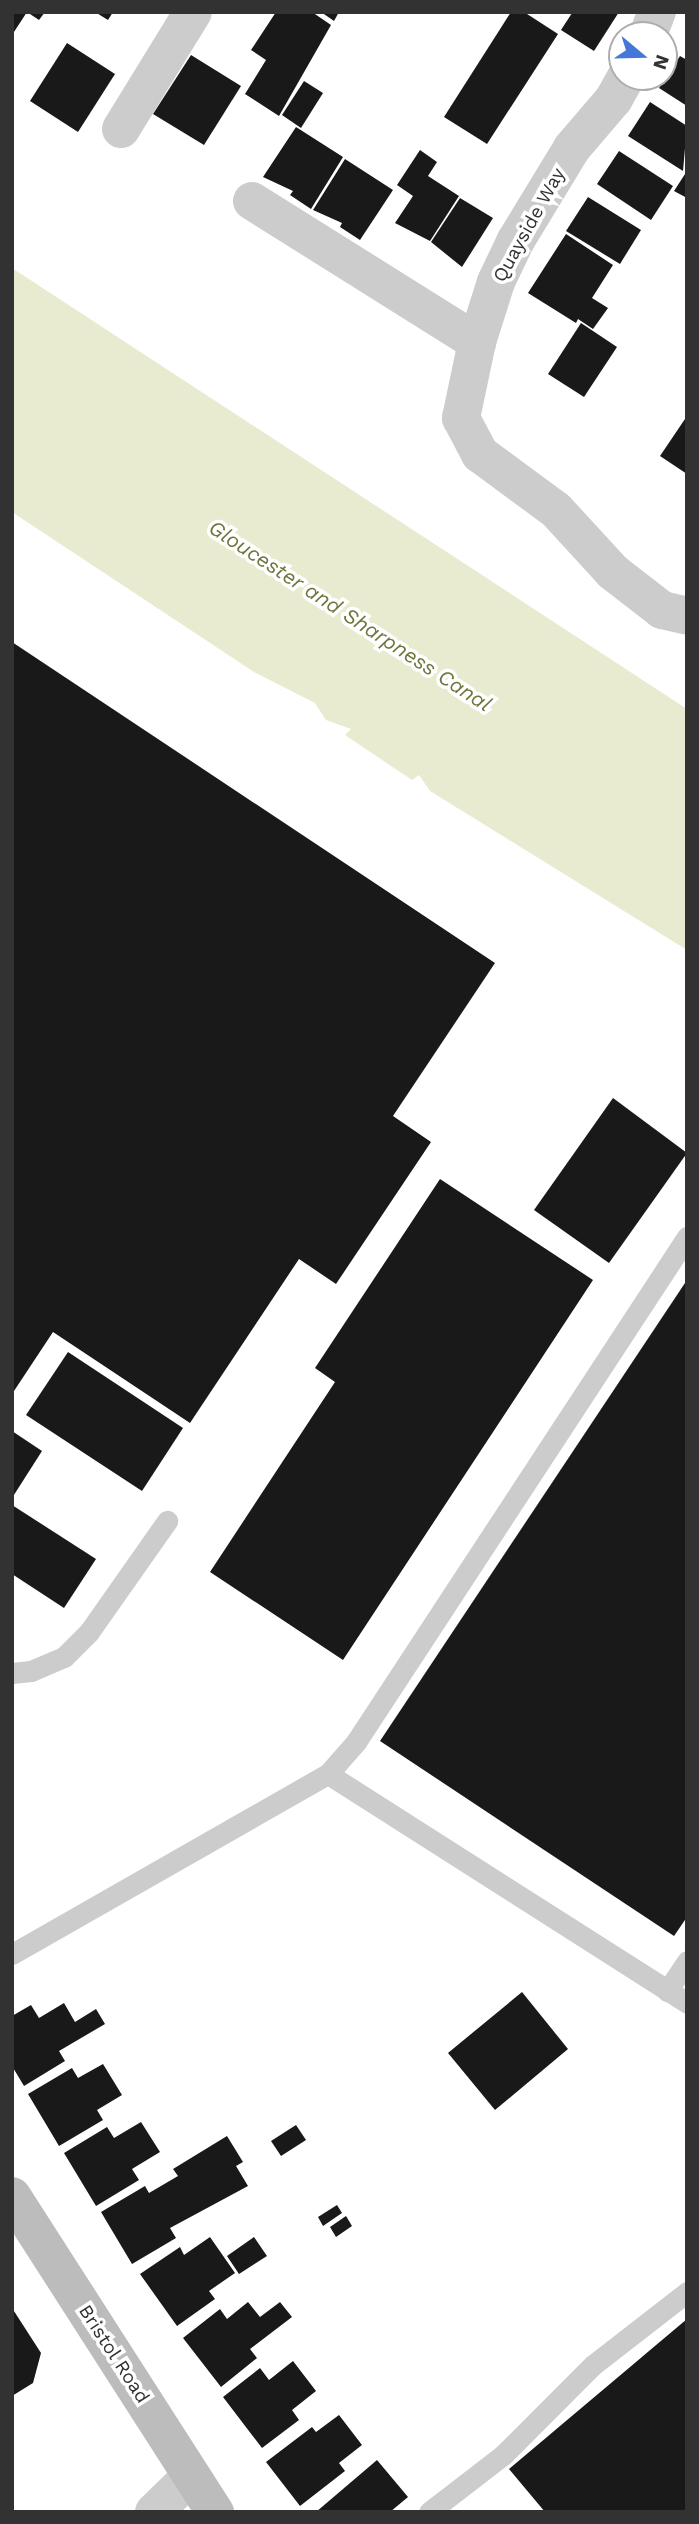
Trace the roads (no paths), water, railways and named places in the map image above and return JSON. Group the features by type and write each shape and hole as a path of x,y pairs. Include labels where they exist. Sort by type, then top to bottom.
{"street":[{"path":"121,130 193,12"},
{"name":"Quayside Way","path":"618,91 572,148 516,240 496,282 477,342 461,418 480,454 556,510 613,572 662,610 687,617"},
{"path":"253,201 477,342"},
{"name":"Bristol Road","path":"12,2196 215,2512"},
{"path":"154,2512 191,2476"}],"lane":[{"path":"12,1954 328,1774 356,1742 687,1237"},
{"path":"12,1673 64,1657 89,1632 167,1521"},
{"path":"328,1774 687,2003"},
{"path":"667,1991 687,1961"},
{"path":"429,2512 503,2455 593,2365 687,2292"}],"water":[{"name":"Gloucester and Sharpness Canal","path":"12,268 687,709 687,950 430,791 419,775 412,780 345,735 351,729 326,720 315,703 254,672 12,512"}]}
